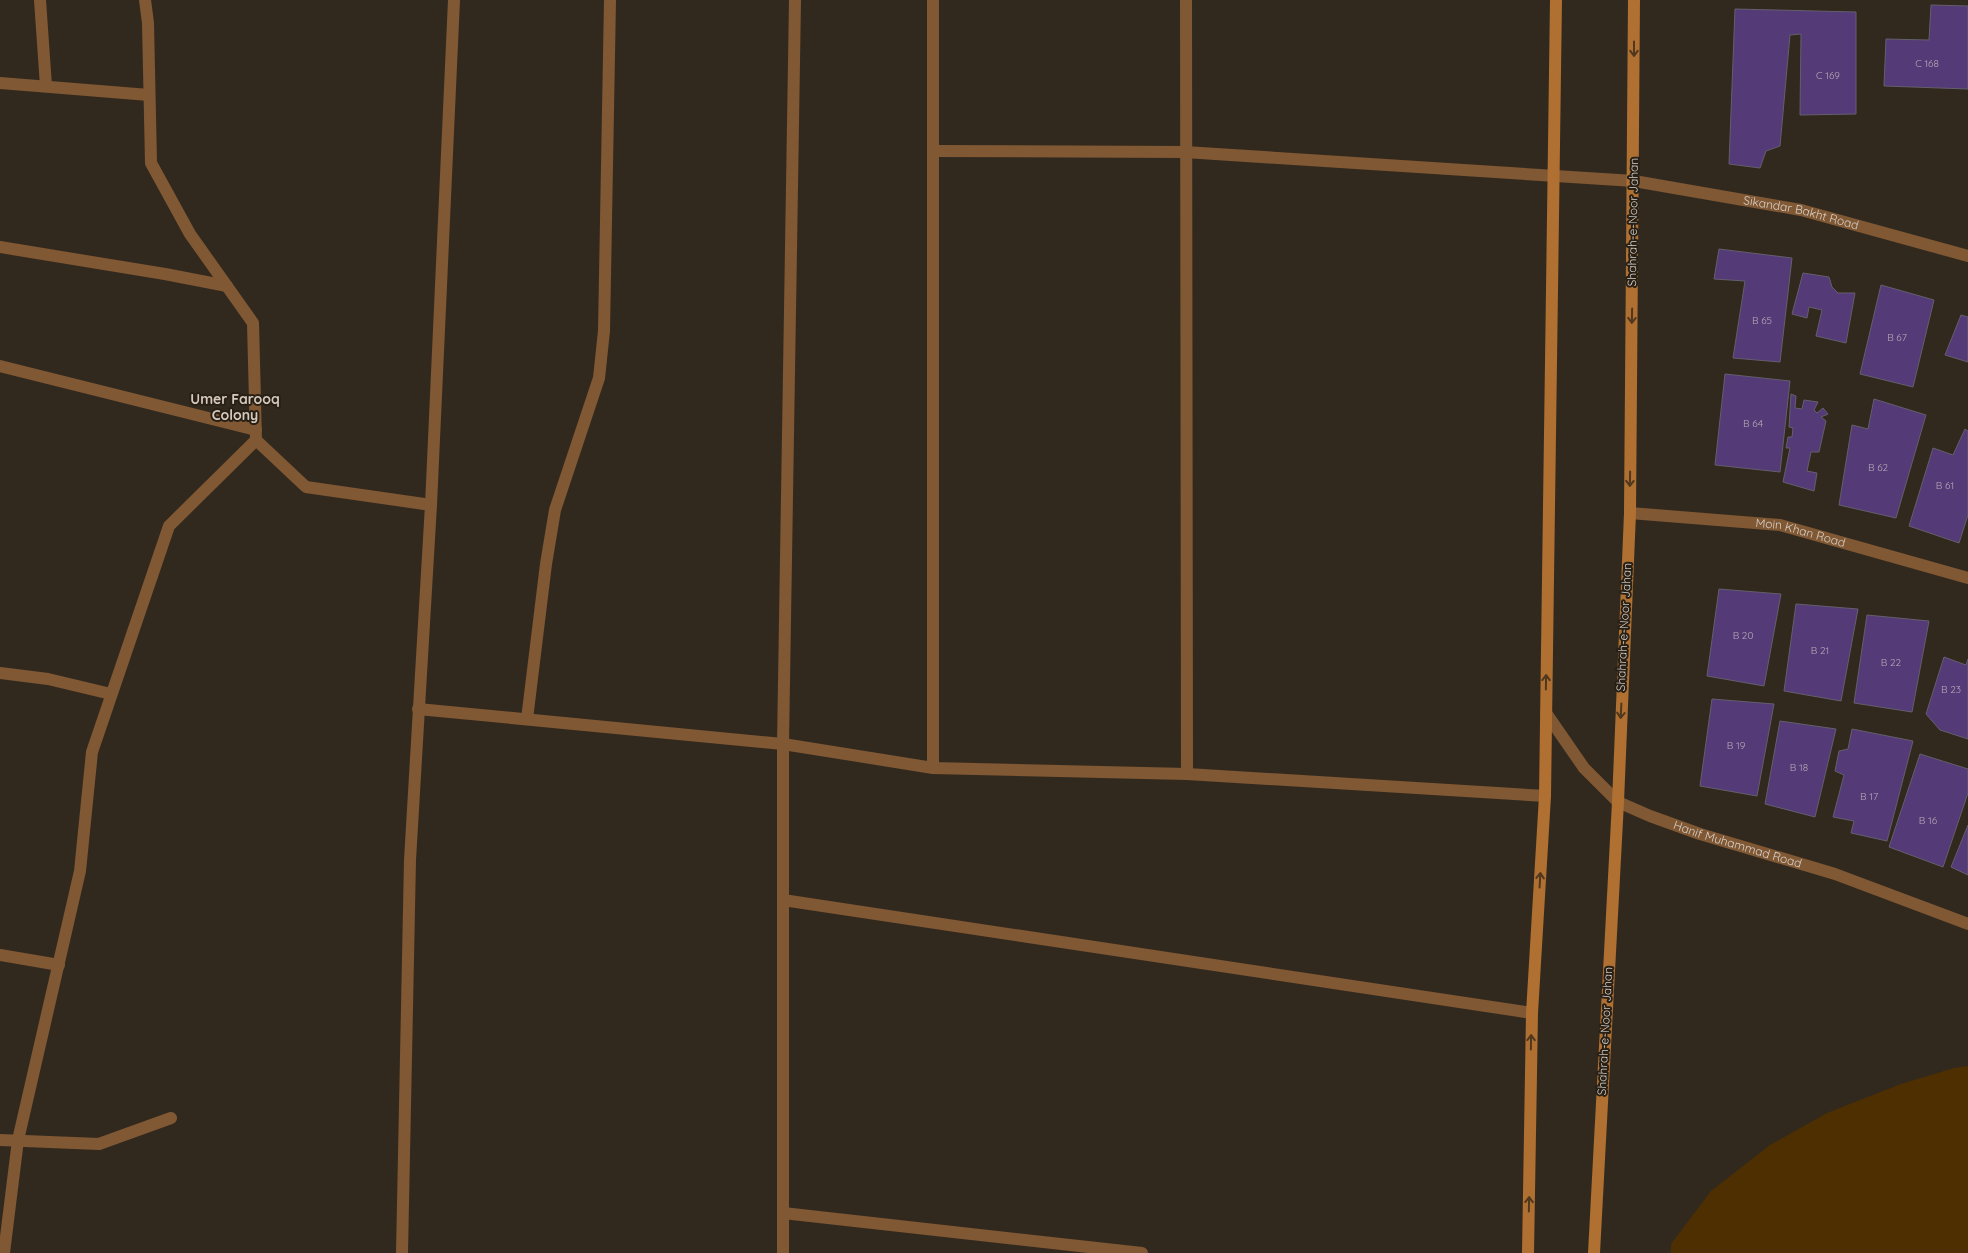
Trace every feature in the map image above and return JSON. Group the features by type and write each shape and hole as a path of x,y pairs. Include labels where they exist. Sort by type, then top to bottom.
{"main road":[{"path":"1528,1253 1532,1013 1545,796 1556,0"},
{"name":"Shahrah-e-Noor Jahan","path":"1594,1253 1618,802 1630,513 1634,0"}],"street":[{"path":"40,0 46,86"},
{"path":"4,1253 18,1140 80,872 92,752 169,526 256,435 253,323 190,234 151,163 148,23 145,0"},
{"path":"402,1253 410,860 431,505 454,0"},
{"path":"527,719 546,564 555,510 599,378 604,331 610,0"},
{"path":"783,1253 783,744 795,0"},
{"path":"933,0 933,768"},
{"path":"1186,0 1187,774"},
{"path":"0,84 149,95"},
{"name":"Sikandar Bakht Road","path":"933,151 1185,152 1634,181 1801,210 1968,256"},
{"path":"0,247 227,286"},
{"path":"0,366 256,435 306,487 431,505"},
{"name":"Moin Khan Road","path":"1630,513 1780,525 1968,578"},
{"path":"0,673 48,679 112,694"},
{"path":"418,709 783,744 933,768 1187,774 1545,796"},
{"name":"Hanif Muhammad Road","path":"1546,714 1584,768 1618,802 1700,834 1835,874 1968,924"},
{"path":"783,900 1532,1013"},
{"path":"0,954 58,965"},
{"path":"0,1140 99,1144 172,1118"},
{"path":"783,1213 1142,1253"}],"shaded area":[{"path":"1968,1066 1968,1253 1671,1253 1671,1244 1711,1191 1770,1145 1827,1113 1901,1084 1954,1068"}],"building":[{"path":"1931,5 1968,6 1968,89 1884,86 1886,39 1929,40"},
{"path":"1735,9 1856,12 1856,114 1800,115 1801,34 1790,35 1780,146 1766,151 1760,168 1729,164"},
{"path":"1719,249 1792,258 1780,362 1733,358 1745,281 1714,279"},
{"path":"1803,273 1829,277 1832,287 1838,293 1855,293 1846,343 1816,336 1822,310 1809,307 1807,318 1792,314"},
{"path":"1881,285 1934,300 1913,387 1860,374"},
{"path":"1961,315 1968,317 1968,362 1945,355"},
{"path":"1725,374 1790,381 1780,472 1715,465"},
{"path":"1791,394 1796,396 1795,408 1802,409 1804,400 1818,402 1814,410 1817,413 1823,408 1828,414 1821,417 1826,421 1819,452 1811,452 1807,471 1817,473 1814,491 1783,482 1790,448 1786,448 1788,437 1792,437 1793,428 1789,427"},
{"path":"1874,399 1926,415 1896,518 1839,505 1852,425 1868,429"},
{"path":"1965,429 1968,431 1968,515 1959,543 1909,526 1933,448 1953,455"},
{"path":"1719,589 1781,594 1764,686 1707,676"},
{"path":"1796,604 1858,609 1841,701 1784,691"},
{"path":"1867,615 1929,621 1912,712 1854,703"},
{"path":"1944,657 1966,665 1968,659 1968,739 1940,730 1926,714"},
{"path":"1712,699 1774,704 1757,796 1700,786"},
{"path":"1780,721 1836,729 1815,817 1765,804"},
{"path":"1852,729 1913,741 1887,841 1851,833 1854,821 1833,817 1844,775 1835,771 1839,751 1848,749"},
{"path":"1920,754 1968,769 1968,793 1943,867 1889,847"},
{"path":"1968,825 1968,875 1951,867"}],"district":[{"name":"Umer Farooq Colony","path":"235,408"}]}
